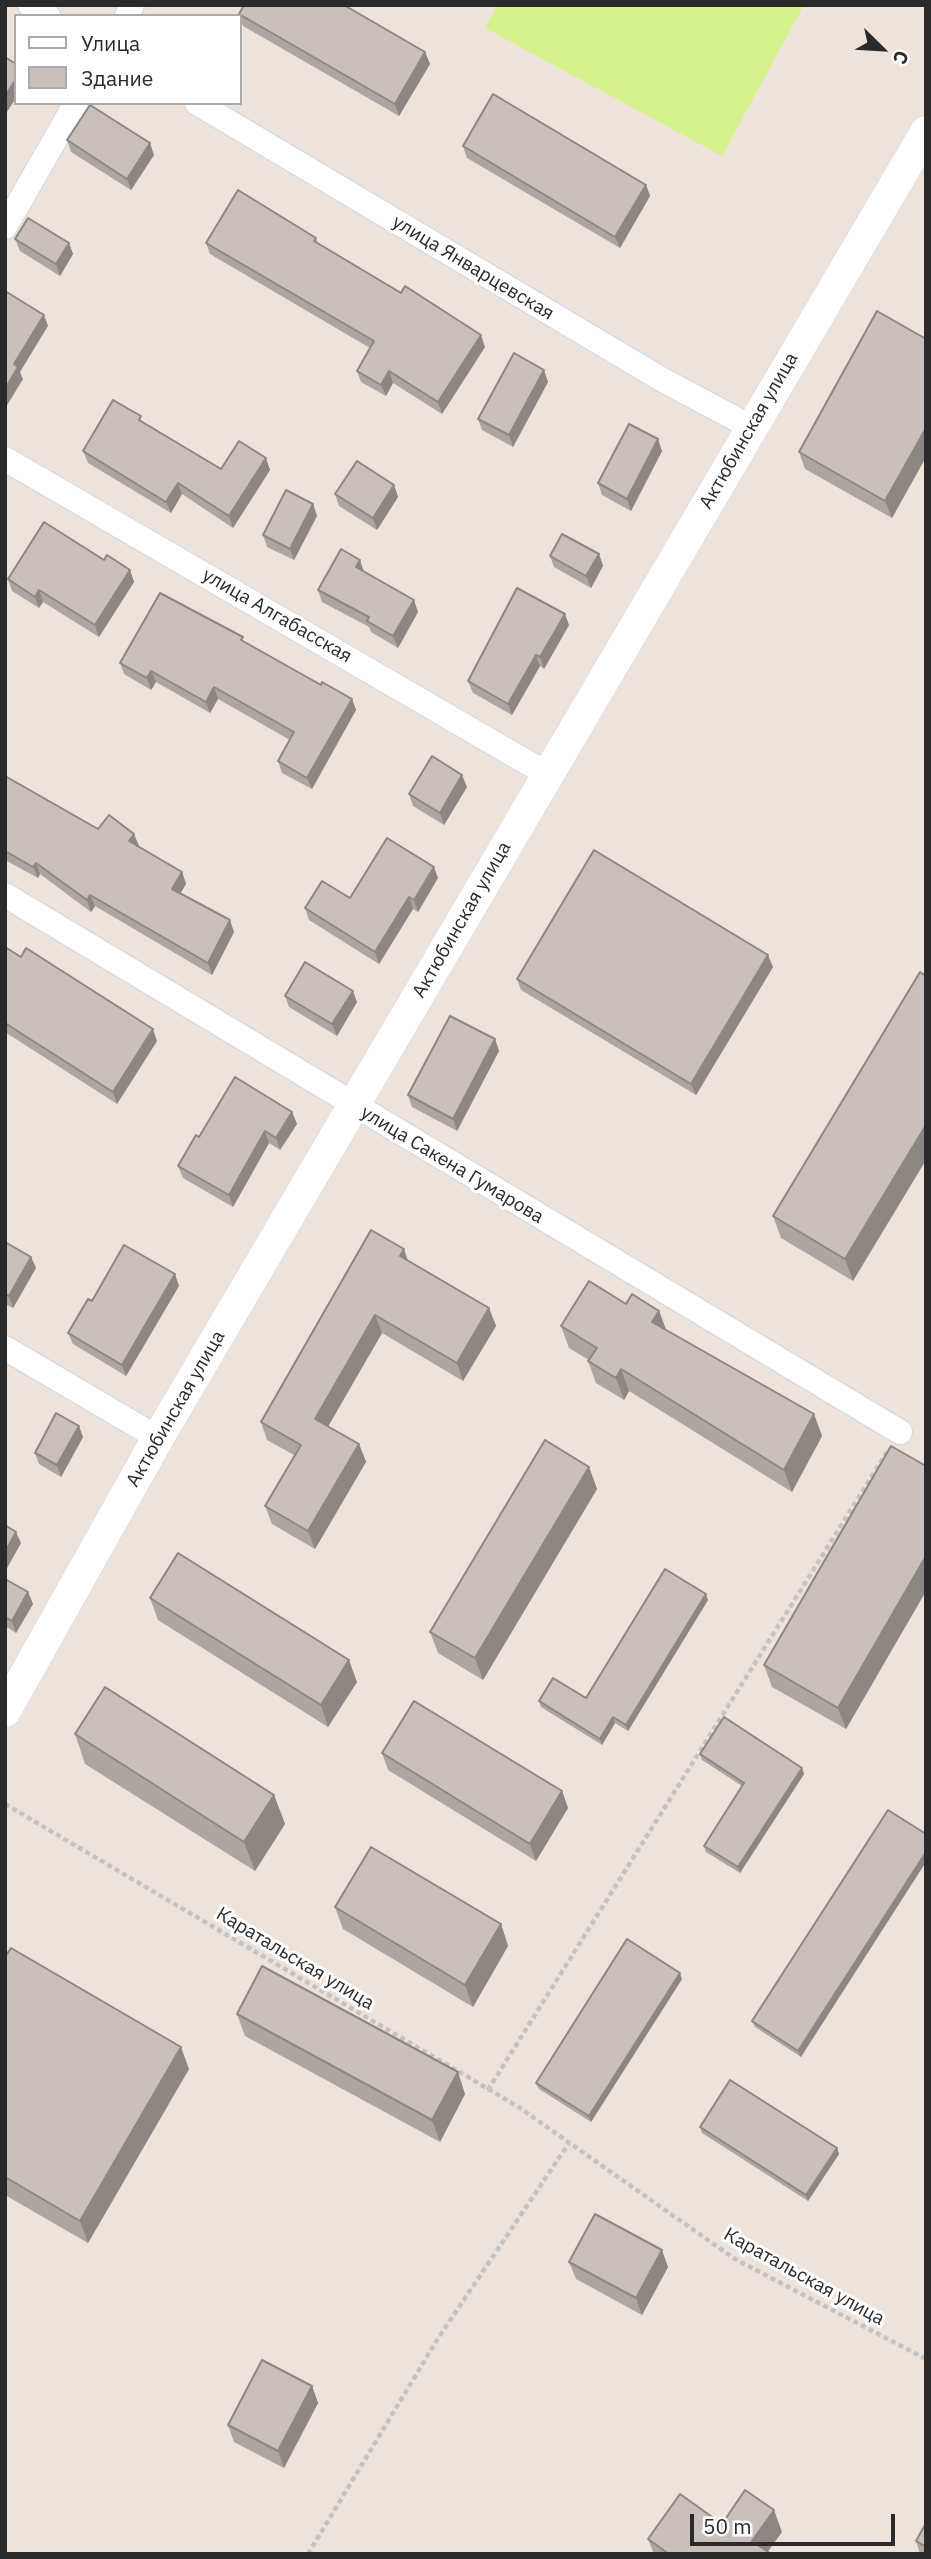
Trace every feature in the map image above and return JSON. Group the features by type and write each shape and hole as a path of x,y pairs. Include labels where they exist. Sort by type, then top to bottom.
{"street":[{"path":"5,227 75,105"},
{"name":"улица Январцевская","path":"200,105 661,379 751,427"},
{"name":"Актюбинская улица","path":"5,1711 158,1438 926,132"},
{"name":"улица Алгабасская","path":"5,459 547,774"},
{"name":"улица Сакена Гумарова","path":"5,895 900,1432"},
{"path":"5,1349 158,1438"}],"path":[{"path":"488,2090 723,1710 900,1432"},
{"name":"Каратальская улица","path":"5,1804 488,2090 735,2259 926,2359"},
{"path":"308,2554 437,2340 569,2143"}],"green space":[{"path":"497,5 804,5 722,156 485,28"}],"building":[{"path":"244,5 344,5 425,52 395,104 239,14"},
{"path":"5,57 14,63 14,82 5,96"},
{"path":"493,94 646,185 615,237 463,146"},
{"path":"90,105 150,143 127,179 67,140"},
{"path":"238,190 316,238 314,241 401,293 405,286 481,335 438,402 389,371 381,385 357,371 374,341 206,243"},
{"path":"28,218 69,243 56,264 15,239"},
{"path":"5,291 44,315 14,364 18,367 5,389"},
{"path":"877,311 926,339 926,428 885,501 799,452"},
{"path":"514,353 544,370 509,435 478,419"},
{"path":"113,400 141,416 139,420 221,469 239,441 266,458 229,516 178,483 166,502 83,451"},
{"path":"629,424 658,439 627,499 598,483"},
{"path":"357,461 394,485 373,518 335,494"},
{"path":"286,490 313,504 290,549 263,535"},
{"path":"44,522 104,560 107,555 130,570 95,625 39,590 35,597 8,579"},
{"path":"562,534 599,554 586,576 550,556"},
{"path":"341,549 360,560 356,567 414,600 393,636 367,621 369,617 318,590"},
{"path":"517,588 565,614 540,657 536,655 508,704 468,681"},
{"path":"160,593 243,637 241,640 321,685 322,682 352,699 307,778 278,761 294,732 214,687 206,702 151,671 147,678 120,663"},
{"path":"432,756 462,775 440,813 409,794"},
{"path":"5,776 98,829 109,815 134,834 129,841 182,872 172,889 230,920 208,963 90,895 87,900 36,863 33,867 5,851"},
{"path":"387,838 434,867 414,900 409,897 375,952 305,908 322,881 350,898"},
{"path":"594,850 768,955 691,1084 517,979"},
{"path":"5,947 21,957 26,948 153,1029 113,1092 5,1023"},
{"path":"305,962 353,991 332,1024 285,996"},
{"path":"920,972 926,976 926,1125 845,1259 773,1216"},
{"path":"450,1016 495,1039 453,1119 408,1095"},
{"path":"235,1077 292,1112 276,1138 265,1131 229,1195 178,1166"},
{"path":"371,1230 404,1249 400,1256 489,1308 457,1363 375,1315 315,1419 359,1444 308,1531 265,1506 301,1445 261,1422"},
{"path":"5,1242 31,1257 9,1296 5,1294"},
{"path":"124,1245 175,1274 122,1365 68,1333 88,1299 92,1301"},
{"path":"589,1281 626,1304 632,1294 659,1311 652,1322 814,1414 784,1470 621,1369 616,1378 588,1361 597,1348 561,1326"},
{"path":"56,1413 79,1426 57,1465 35,1453"},
{"path":"545,1440 589,1467 475,1658 430,1632"},
{"path":"891,1446 926,1466 926,1556 838,1708 764,1665"},
{"path":"5,1525 16,1532 5,1552"},
{"path":"178,1553 349,1660 321,1705 150,1598"},
{"path":"665,1569 706,1594 626,1725 613,1717 600,1739 539,1701 553,1678 586,1698"},
{"path":"5,1579 28,1592 12,1621 5,1617"},
{"path":"105,1687 274,1795 244,1842 75,1734"},
{"path":"414,1701 562,1791 530,1844 382,1753"},
{"path":"724,1717 802,1768 738,1867 704,1846 744,1783 700,1754"},
{"path":"888,1810 926,1834 926,1852 798,2051 752,2021"},
{"path":"371,1847 501,1924 465,1985 335,1907"},
{"path":"627,1939 680,1973 589,2116 536,2083"},
{"path":"11,1948 181,2047 80,2221 5,2177 5,1957"},
{"path":"262,1966 458,2072 432,2120 237,2014"},
{"path":"730,2080 837,2148 806,2195 700,2127"},
{"path":"595,2214 662,2250 636,2298 569,2262"},
{"path":"262,2360 312,2386 278,2451 228,2425"},
{"path":"745,2490 774,2510 752,2541 771,2554 669,2554 648,2539 680,2494 722,2524"},
{"path":"926,2523 926,2547 916,2541"}]}
